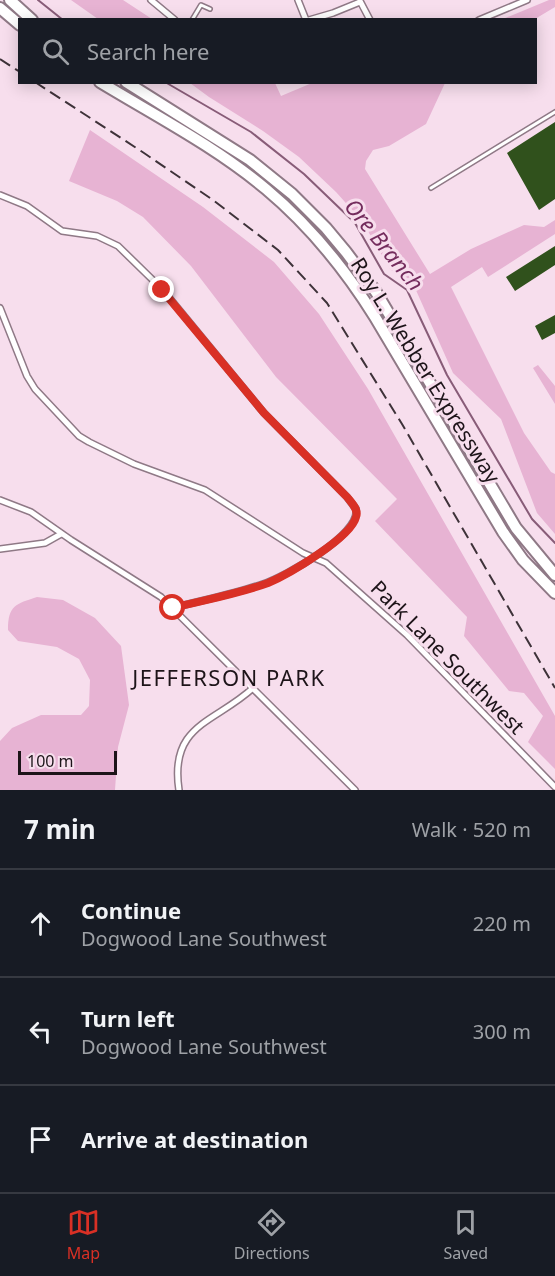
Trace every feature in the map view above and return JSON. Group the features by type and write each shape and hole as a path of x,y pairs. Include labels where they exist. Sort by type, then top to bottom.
{"highway":[{"path":"10,0 30,18"},
{"path":"0,8 18,23"},
{"name":"Roy L. Webber Expressway","path":"103,84 250,176 288,208 326,248 375,317 503,532 523,560 555,593"},
{"name":"Roy L. Webber Expressway","path":"129,84 250,160 292,194 326,228 352,258 376,292 516,528 555,575"}],"street":[{"path":"151,0 173,18"},
{"path":"298,0 306,18"},
{"path":"484,18 527,0"},
{"path":"314,18 333,13 360,1 369,18"},
{"path":"0,195 27,206 62,231 97,236 118,246 162,290 264,413 347,497 356,509 355,521 342,535 314,557 262,585 173,608"},
{"name":"Park Lane Southwest","path":"0,308 27,376 35,389 80,436 114,455 205,490 268,531 326,563 407,635 555,787"},
{"path":"0,500 31,512 61,534 142,584 173,608 355,790"},
{"path":"0,549 45,543 61,534"},
{"path":"179,790 178,766 189,736 205,720 236,702 253,688"}],"lane":[{"path":"193,18 201,5 210,9"},
{"path":"431,188 555,112"}],"shaded area":[{"path":"71,0 123,0 150,18 97,18"},
{"path":"549,0 555,0 555,7 537,18 505,18"},
{"path":"191,84 275,84 281,96 310,84 445,84 426,124 389,146 373,150 366,161 365,169 430,274 471,249 524,225 544,227 555,220 555,234 488,277 482,267 451,287 524,433 551,472 555,474 555,534 537,513 501,419 453,373 415,288 390,269 362,221 336,192 299,157"},
{"path":"90,130 203,207 274,262 319,314 368,389 555,716 555,769 528,742 543,716 524,693 509,691 464,636 467,617 375,521 397,499 276,377 191,266 143,217 117,201 69,181"},
{"path":"538,365 555,386 555,404 533,368"},
{"path":"37,597 63,600 95,618 121,646 129,705 118,747 115,790 0,790 0,741 12,728 41,715 81,715 89,706 90,680 79,659 57,647 18,641 8,630 12,610 19,604"}],"building":[{"path":"555,122 555,199 539,210 507,153"},
{"path":"555,246 555,265 515,291 506,277"},
{"path":"555,315 555,333 542,340 535,326"}],"waterway":[{"name":"Ore Branch","path":"38,0 60,18"},
{"name":"Ore Branch","path":"168,84 251,132 304,174 355,223 384,274 407,290 447,375 532,519 555,543"}],"railway":[{"path":"0,59 18,71"},
{"path":"38,84 213,200 278,250 327,303 402,424 555,688"}],"district":[{"name":"JEFFERSON PARK","path":"229,677"}],"route":[{"path":"162,290 264,413 347,497 357,514 355,521 328,548 271,582 173,608"}]}
